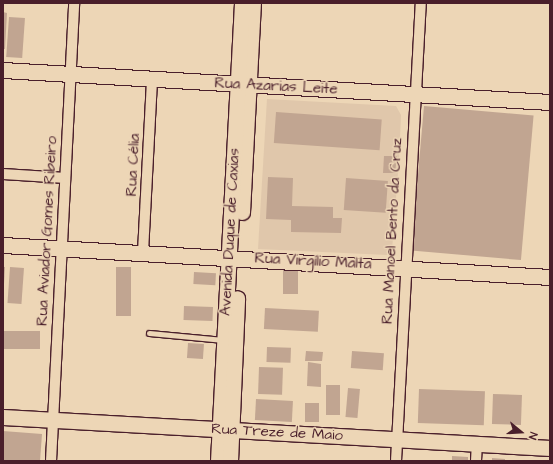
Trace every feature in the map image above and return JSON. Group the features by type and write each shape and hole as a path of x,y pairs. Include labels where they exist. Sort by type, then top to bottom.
{"street":[{"name":"Rua Aviador Gomes Ribeiro","path":"50,461 74,3"},
{"name":"Avenida Duque de Caxias","path":"218,461 225,430 235,258 243,84 242,3"},
{"name":"Avenida Duque de Caxias","path":"243,84 254,3"},
{"name":"Rua Manoel Bento da Cruz","path":"396,461 404,266 420,3"},
{"name":"Rua Azarias Leite","path":"3,70 70,73 152,80 550,102"},
{"name":"Rua Célia","path":"144,252 152,80"},
{"path":"3,174 65,178"},
{"name":"Rua Virgílio Malta","path":"3,245 404,266 550,277"},
{"name":"Avenida Duque de Caxias","path":"230,461 225,430 225,340 235,258"},
{"name":"Rua Treze de Maio","path":"3,417 550,448"},
{"path":"476,461 477,444"}],"lane":[{"path":"149,333 225,340"}],"shaded area":[{"path":"267,99 396,106 401,115 399,159 392,250 387,255 258,249"}],"building":[{"path":"3,12 7,13 5,49 3,49"},
{"path":"9,17 25,18 22,58 6,57"},
{"path":"424,106 534,116 521,260 411,250"},
{"path":"276,112 382,119 380,150 274,143"},
{"path":"384,156 397,156 395,173 383,173"},
{"path":"268,177 293,178 292,206 333,207 333,218 342,218 341,233 291,232 291,220 266,219"},
{"path":"346,178 388,181 386,213 344,210"},
{"path":"3,267 5,267 4,284 3,284"},
{"path":"10,267 24,268 21,304 7,303"},
{"path":"116,267 131,267 131,316 116,316"},
{"path":"283,270 298,270 298,294 283,294"},
{"path":"194,272 216,273 215,285 193,284"},
{"path":"184,306 213,307 212,321 184,320"},
{"path":"265,308 319,311 318,332 264,329"},
{"path":"3,331 40,331 40,349 3,349"},
{"path":"188,343 204,344 203,359 187,358"},
{"path":"267,347 291,348 290,363 266,362"},
{"path":"306,351 323,352 322,361 305,361"},
{"path":"352,351 384,353 383,370 351,368"},
{"path":"308,362 321,364 321,387 307,386"},
{"path":"259,367 283,368 282,395 258,394"},
{"path":"326,385 340,385 340,415 326,415"},
{"path":"348,388 360,389 357,418 345,417"},
{"path":"419,389 485,391 484,425 418,423"},
{"path":"493,394 522,395 521,425 492,424"},
{"path":"256,399 293,401 292,422 255,420"},
{"path":"305,403 319,403 319,422 305,422"},
{"path":"3,431 42,434 40,461 3,461"},
{"path":"452,456 468,457 468,461 452,461"},
{"path":"492,458 505,459 505,461 492,461"}]}
